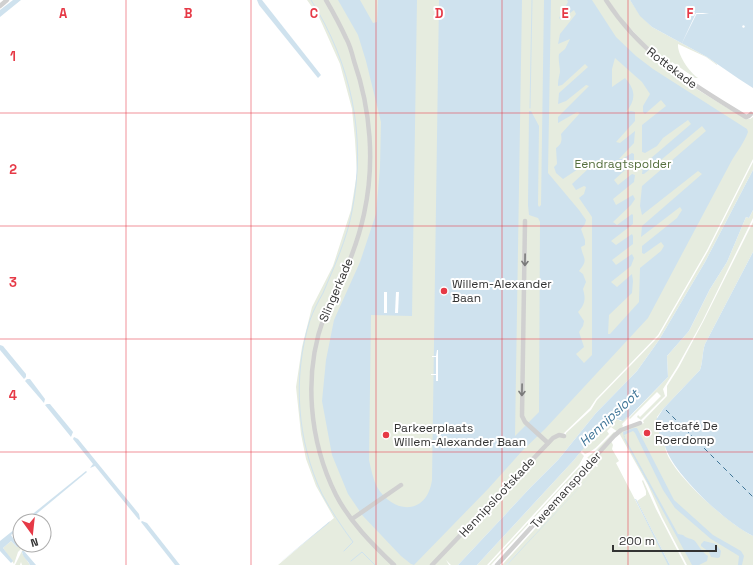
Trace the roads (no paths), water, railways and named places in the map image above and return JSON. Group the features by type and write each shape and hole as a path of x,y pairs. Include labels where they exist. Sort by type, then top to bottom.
{"street":[{"path":"0,6 7,0"},
{"name":"Slingerkade","path":"326,0 347,39 364,93 370,134 369,179 364,212 353,252 324,316 316,346 311,377 312,408 320,453 337,495 352,519 368,539 394,565"},
{"name":"Rottekade","path":"606,0 615,14 635,37 668,67 687,81 746,117 751,114"},
{"path":"525,221 522,416 525,422 548,443"},
{"name":"Tweemanspolder","path":"497,565 614,436 621,430 640,423"},
{"name":"Hennipslootskade","path":"432,565 548,443 556,436 564,436"},
{"path":"352,519 401,485"}],"water":[{"path":"13,0 21,0 0,17 0,10"},
{"path":"257,0 262,0 321,75 318,78 259,5"},
{"path":"338,0 360,0 373,23 377,22 378,0 417,0 412,316 371,315 369,460 377,487 392,503 401,506 409,507 417,505 424,500 429,491 432,480 439,0 522,0 515,436 539,412 540,222 538,218 529,215 528,205 529,111 531,111 539,126 539,207 541,205 544,0 551,0 548,173 586,220 581,229 585,240 585,245 581,247 585,261 579,271 583,274 586,282 583,289 585,299 578,312 584,321 579,332 584,347 576,354 584,363 592,355 592,217 579,198 584,194 586,187 584,186 576,190 572,184 588,169 584,165 563,179 556,173 554,167 557,164 556,148 561,142 561,134 580,113 577,112 558,123 558,117 589,86 586,85 566,101 558,104 559,93 588,67 585,64 562,85 558,86 560,72 559,54 565,49 570,39 558,44 560,34 576,14 574,10 561,20 559,18 568,2 567,0 592,0 616,37 636,56 653,69 747,129 748,132 648,318 545,429 522,451 488,489 414,565 401,556 363,516 348,494 332,455 322,401 326,360 334,320 360,262 376,214 380,167 381,122 358,35","holes":["615,58 642,82 650,94 643,106 643,112 645,114 661,100 666,106 642,125 642,152 645,153 657,146 663,138 688,120 691,124 643,165 642,174 644,174 702,126 706,131 642,186 640,206 642,215 698,171 702,174 642,226 641,237 680,207 682,210 677,218 642,246 642,253 644,254 661,242 664,246 661,251 640,268 639,302 610,334 608,334 609,315 632,293 632,274 617,287 611,282 631,266 634,258 632,254 616,265 612,260 633,244 632,234 616,245 611,241 633,224 632,214 617,225 613,222 631,205 635,199 633,195 616,205 613,199 634,182 635,175 632,174 618,185 614,180 634,162 634,154 632,153 622,159 619,159 634,143 635,131 620,143 616,142 635,121 635,112 626,112 633,99 633,91 629,82 625,78 612,87 612,69"]},
{"path":"630,0 753,0 753,88 707,57 652,27 640,16"},
{"name":"Hennipsloot","path":"753,170 753,210 749,218 746,217 727,262 710,289 689,331 667,356 668,377 628,418 627,417 623,421 614,418 608,427 586,446 477,565 458,565 558,460 596,413 637,371 659,340 705,262"},
{"path":"753,252 753,536 742,530 715,509 678,470 665,446 663,446 656,420 663,409 700,370 705,344"},
{"path":"0,345 3,346 26,374 24,379 0,350"},
{"path":"30,379 45,399 44,403 25,381"},
{"path":"50,404 73,432 71,437 45,405"},
{"path":"637,428 674,500 713,535 741,551 744,556 742,565 738,565 739,556 711,539 675,508 663,490 635,433 633,431 624,435 624,438 623,432"},
{"path":"74,437 78,439 139,514 139,520 95,466 90,468 93,464 73,439"},
{"path":"625,438 678,534 695,541 702,551 708,556 707,561 699,565 692,565 624,439"},
{"path":"596,470 507,565 506,565"},
{"path":"86,471 87,472 38,513 34,513"},
{"path":"636,499 670,565 668,565"},
{"path":"330,521 329,523 277,565"},
{"path":"141,522 147,523 180,565 175,565"},
{"path":"12,531 12,542 11,541 3,548 13,561 11,563 0,551 0,541"},
{"path":"704,541 716,544 721,551 720,557 711,557 709,552 701,546"},
{"path":"22,553 26,553 36,565 30,565"}],"waterway":[{"path":"311,0 325,24 346,75 352,101 358,155 356,183 350,221 336,263 310,320 304,342 299,386 302,431 314,474 325,500 353,542 344,551"},
{"path":"530,108 532,0"},
{"path":"351,561 362,552 375,565"}],"place":[{"name":"Willem-Alexander Baan","path":"444,291"},
{"name":"Eetcafé De Roerdomp","path":"647,433"},
{"name":"Parkeerplaats Willem-Alexander Baan","path":"386,435"}],"park label":[{"name":"Eendragtspolder","path":"623,164"}]}
